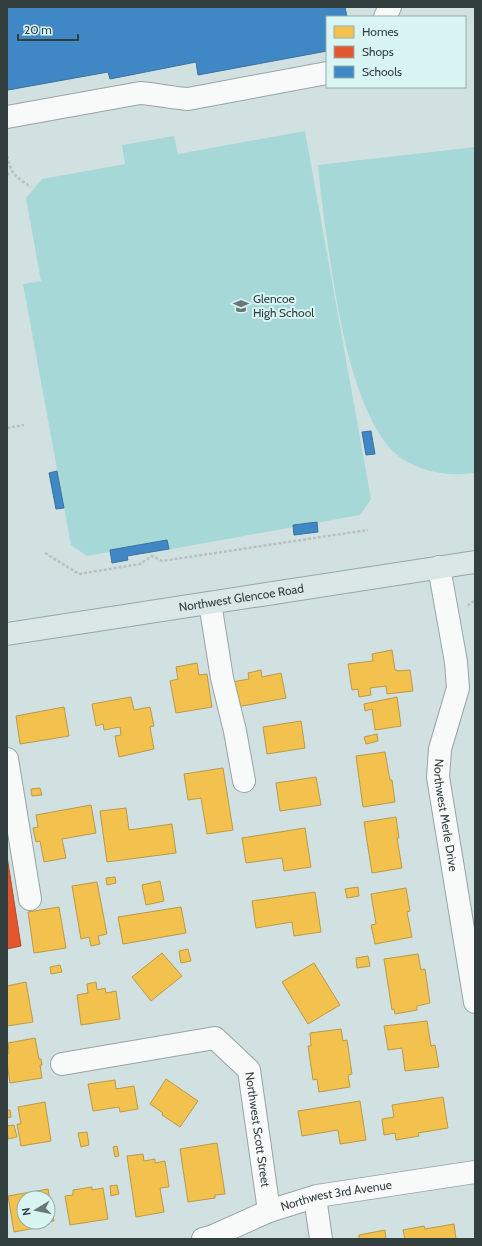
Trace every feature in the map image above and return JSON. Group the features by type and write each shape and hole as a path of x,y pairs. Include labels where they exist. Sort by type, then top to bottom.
{"main road":[{"name":"Northwest Glencoe Road","path":"7,634 475,562"}],"street":[{"path":"386,16 390,7"},
{"path":"7,117 140,93 188,99 326,73"},
{"name":"Northwest Merle Drive","path":"439,568 456,662 458,688 440,749 438,777 469,921 475,1002"},
{"path":"210,603 222,678 235,731 244,781"},
{"path":"7,759 30,899"},
{"name":"Northwest Scott Street","path":"62,1064 215,1038 249,1070 269,1212"},
{"name":"Northwest 3rd Avenue","path":"203,1239 269,1212 315,1197 475,1172"},
{"path":"315,1197 321,1239"}],"path":[{"path":"7,156 12,172 31,187"},
{"path":"7,175 12,172"},
{"path":"7,428 24,425"},
{"path":"45,553 79,574 140,564 152,556 162,561 368,530"},
{"path":"465,609 470,602 475,601"}],"shaded area":[{"path":"305,131 371,499 360,515 167,550 165,542 87,556 71,545 23,284 41,281 26,198 42,179 125,164 122,145 174,136 178,154"},
{"path":"475,147 475,473 447,474 416,466 397,455 382,438 359,391 338,307 328,247 318,165"}],"building: Homes":[{"path":"392,650 395,670 410,670 413,691 387,694 386,686 370,688 371,695 359,697 358,689 352,690 348,664 373,661 372,654"},
{"path":"197,663 199,675 207,674 212,707 176,713 170,681 178,679 176,667"},
{"path":"261,670 262,677 281,673 286,698 237,707 232,682 249,679 248,673"},
{"path":"131,697 134,710 150,707 154,726 150,727 154,749 119,757 115,736 121,735 120,727 104,730 103,724 96,726 92,704"},
{"path":"397,697 401,726 375,730 372,709 365,711 364,704"},
{"path":"64,707 69,736 20,744 16,716"},
{"path":"301,721 305,748 267,754 263,727"},
{"path":"377,734 378,741 366,744 364,737"},
{"path":"385,752 390,780 392,780 395,802 363,807 356,756"},
{"path":"223,768 233,830 207,834 201,798 188,800 184,774"},
{"path":"316,777 321,805 280,811 276,783"},
{"path":"40,788 42,795 32,796 31,789"},
{"path":"91,805 96,833 62,839 66,858 44,862 40,841 36,842 33,828 38,827 36,815"},
{"path":"126,808 129,830 172,824 176,853 107,862 100,811"},
{"path":"396,817 399,838 397,838 402,868 372,873 364,822"},
{"path":"305,828 311,867 284,871 282,858 246,863 242,838"},
{"path":"115,877 116,883 107,885 106,878"},
{"path":"160,881 164,901 146,905 142,885"},
{"path":"97,882 107,934 98,936 100,944 91,946 89,937 81,939 72,886"},
{"path":"358,887 359,896 347,898 345,889"},
{"path":"406,888 410,911 407,912 412,937 375,944 371,925 376,924 371,894"},
{"path":"315,892 321,932 294,936 292,922 256,928 252,901"},
{"path":"59,907 66,948 34,953 28,912"},
{"path":"181,907 186,933 123,944 118,917"},
{"path":"188,949 191,961 181,963 179,951"},
{"path":"162,953 182,976 151,1001 132,977"},
{"path":"418,954 421,970 425,969 430,1003 417,1006 417,1010 395,1014 394,1009 392,1010 384,959"},
{"path":"368,956 370,966 357,968 356,958"},
{"path":"314,963 340,1005 308,1024 282,982"},
{"path":"60,965 62,972 51,974 50,967"},
{"path":"26,982 33,1022 7,1026 7,986"},
{"path":"96,982 97,990 105,988 106,993 116,991 120,1019 81,1025 77,995 88,993 87,984"},
{"path":"427,1021 431,1046 435,1045 439,1067 405,1071 402,1048 388,1050 384,1026"},
{"path":"341,1029 343,1041 347,1040 352,1074 348,1075 350,1087 319,1092 317,1079 313,1080 308,1046 311,1046 310,1033"},
{"path":"35,1038 39,1059 41,1059 42,1065 40,1065 42,1078 10,1083 7,1062 7,1054 9,1053 8,1043"},
{"path":"166,1079 198,1101 180,1127 162,1115 163,1113 150,1104"},
{"path":"115,1080 116,1089 134,1086 138,1109 120,1112 119,1107 93,1111 88,1084"},
{"path":"443,1097 448,1128 418,1133 419,1136 396,1140 395,1133 384,1135 382,1119 394,1117 392,1105"},
{"path":"360,1101 366,1140 340,1144 338,1130 302,1136 298,1111"},
{"path":"45,1102 51,1141 21,1146 17,1124 21,1124 18,1107"},
{"path":"7,1110 10,1110 11,1117 7,1118"},
{"path":"14,1125 17,1137 8,1139 7,1126"},
{"path":"87,1132 89,1145 81,1147 78,1133"},
{"path":"217,1143 225,1194 215,1195 215,1198 188,1202 180,1149"},
{"path":"117,1146 119,1156 115,1157 113,1147"},
{"path":"143,1154 144,1161 155,1159 155,1163 165,1161 169,1187 160,1188 164,1212 136,1217 127,1156"},
{"path":"117,1185 119,1194 111,1196 110,1186"},
{"path":"92,1187 92,1190 103,1188 108,1219 70,1225 65,1196 73,1195 73,1190"},
{"path":"16,1195 16,1230 25,1230 14,1232 8,1196"},
{"path":"454,1224 456,1239 405,1239 403,1230 424,1226 425,1229"},
{"path":"385,1230 386,1239 359,1239 359,1235"}],"building: Shops":[{"path":"7,856 21,946 7,949"}],"building: Schools":[{"path":"7,7 345,7 347,16 326,16 326,51 198,75 196,62 110,79 108,72 8,90"},
{"path":"371,431 375,454 366,455 362,432"},
{"path":"57,471 64,508 56,509 49,473"},
{"path":"317,522 318,532 294,535 293,525"},
{"path":"167,540 169,549 127,556 128,560 112,563 110,550"}],"place":[{"name":"Glencoe High School","path":"241,306"}]}
